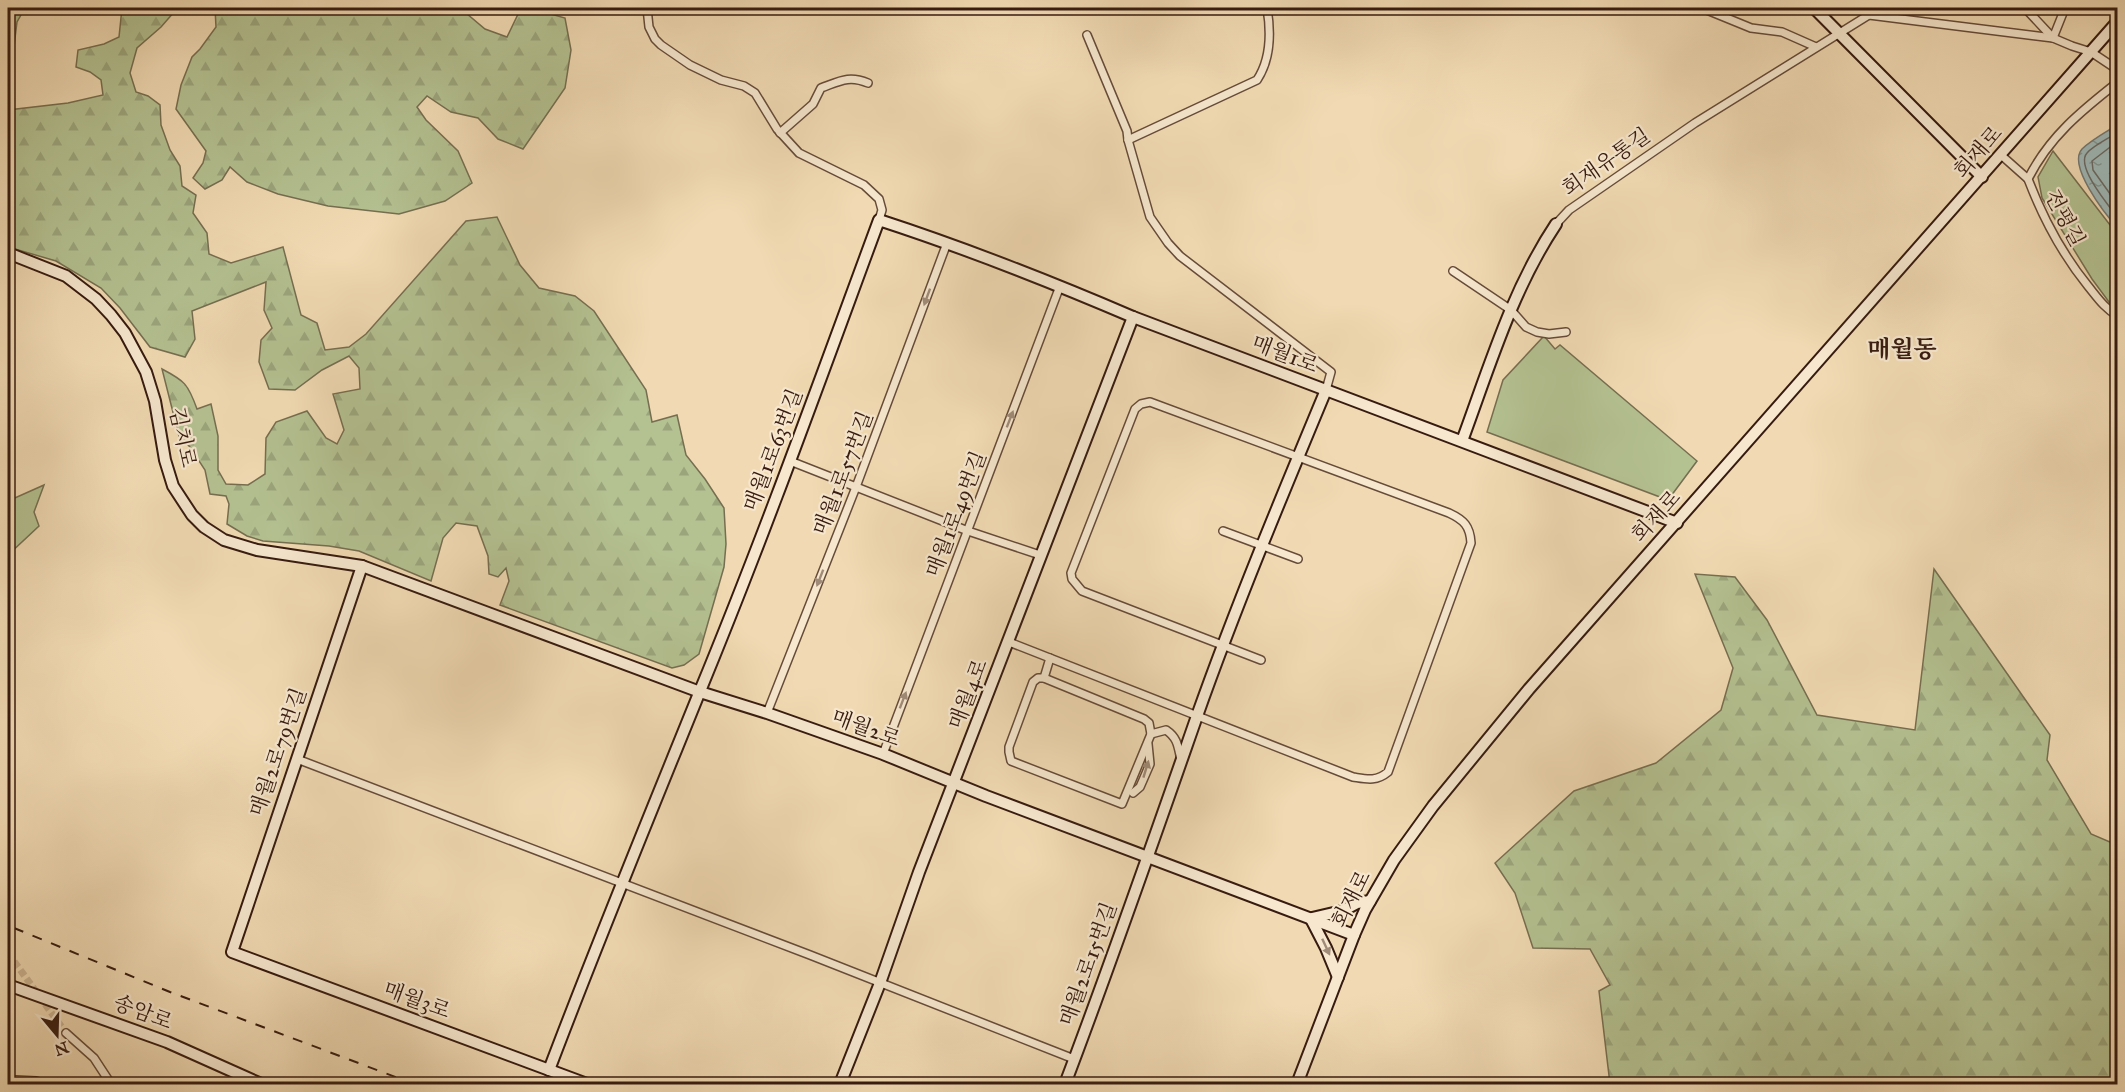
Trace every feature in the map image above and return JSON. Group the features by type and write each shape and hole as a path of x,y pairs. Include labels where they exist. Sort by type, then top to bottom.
{"highway":[{"path":"10,1083 36,1084"}],"street":[{"path":"647,8 649,27 661,45 690,65 755,93 780,133 799,153 864,185 879,199 882,204 879,220"},
{"path":"1128,140 1257,80 1264,70 1268,57 1270,27 1267,8"},
{"path":"1702,8 1751,28 1782,32 1816,47"},
{"path":"1814,8 1982,177"},
{"name":"회재유통길","path":"1462,441 1511,310 1546,239 1569,210 1686,130 1880,8"},
{"path":"2025,8 2053,38"},
{"path":"2053,38 2065,8"},
{"path":"1869,15 2053,38 2091,52 2118,70"},
{"name":"회재로","path":"1297,1084 1354,935 1370,901 1394,860 1433,806 1529,689 2118,21"},
{"path":"1087,35 1127,131 1150,217 1167,243 1180,256 1331,372 1326,390"},
{"path":"780,133 813,104 821,88 848,78 856,78 868,83"},
{"name":"전평길","path":"2118,82 2076,116 2039,157 2028,180 2052,232 2071,264 2102,304 2118,316"},
{"path":"2001,155 2028,180"},
{"name":"매월1로","path":"879,220 947,243 1060,286 1133,317 1677,523"},
{"name":"매월1로63번길","path":"549,1070 790,461 879,220"},
{"name":"매월1로57번길","path":"767,713 856,487 947,243"},
{"name":"김치로","path":"8,254 66,276 96,299 125,333 139,357 152,388 165,460 174,486 181,500 204,527 224,540 257,550 362,566"},
{"path":"1454,271 1511,310 1526,327 1549,334 1566,332"},
{"name":"매월1로49번길","path":"883,754 1060,286"},
{"name":"매월4로","path":"840,1084 1040,555 1133,317"},
{"name":"매월2로15번길","path":"1065,1084 1224,645 1326,390"},
{"path":"1009,642 1353,777 1373,780 1388,772 1471,543 1470,533 1462,520 1298,456 1149,402 1135,409 1071,573 1072,579 1082,591 1261,660"},
{"path":"790,461 968,531 1040,555"},
{"path":"1223,531 1298,559"},
{"name":"매월2로","path":"362,566 700,692 883,754 1354,935"},
{"name":"매월2로79번길","path":"232,952 362,566"},
{"path":"1044,678 1050,658"},
{"path":"1133,794 1140,787 1150,764 1149,738 1149,723 1044,678 1038,678 1033,682 1010,747 1011,761 1122,804 1149,738 1166,730 1173,735 1177,740 1182,762"},
{"path":"297,759 1074,1059"},
{"path":"1338,977 1311,919 1342,911 1357,903 1370,901"},
{"name":"매월3로","path":"232,952 587,1084"},
{"name":"송암로","path":"8,985 167,1042 261,1084"},
{"path":"66,1033 94,1058 111,1084"}],"green space":[{"path":"8,8 25,8 17,22 14,46 8,47"},
{"path":"122,8 175,8 161,27 137,48 130,73 136,92 148,96 160,105 161,125 170,150 180,166 182,186 196,195 193,213 207,233 209,254 231,263 283,247 301,315 317,323 325,350 349,347 366,334 466,221 497,217 520,265 539,288 575,296 594,311 646,390 652,422 677,415 686,455 724,508 726,544 724,567 699,654 684,665 672,668 500,605 509,581 506,568 498,577 489,574 488,556 477,526 456,523 443,538 431,581 359,551 329,546 263,541 247,536 227,524 229,504 226,496 210,494 205,470 190,447 179,436 162,369 185,384 197,409 211,404 218,436 218,470 226,484 248,485 265,474 266,438 276,422 307,411 326,438 337,444 344,430 333,394 360,389 359,368 349,356 322,370 295,390 269,389 259,362 261,340 272,328 264,310 266,282 192,311 195,339 185,357 150,347 120,308 101,288 56,261 8,247 8,110 68,103 103,95 101,80 90,72 76,67 78,50 104,44 119,37"},
{"path":"215,8 460,8 485,29 507,37 521,8 530,8 565,18 571,50 565,88 523,149 498,139 478,118 451,112 427,96 417,107 426,120 458,151 472,183 445,201 399,214 328,206 278,194 247,182 230,167 222,180 205,189 193,178 203,163 206,151 176,109 181,85 192,57 216,27"},
{"path":"2053,151 2117,234 2117,307 2109,302 2092,279 2042,198 2038,177"},
{"path":"1544,336 1555,349 1560,345 1697,461 1668,500 1487,432 1503,380"},
{"path":"44,485 34,512 39,526 8,555 8,524 12,522 8,513 8,501"},
{"path":"1934,569 2050,735 2047,760 2091,834 2117,845 2117,1084 1610,1084 1599,991 1610,985 1590,949 1533,948 1515,893 1495,863 1574,791 1656,763 1721,710 1733,668 1695,574 1735,577 1767,620 1817,715 1915,730"}],"water":[{"path":"2117,125 2117,227 2089,189 2079,166 2079,156 2082,149"}],"tunnel":[{"path":"8,953 66,1033"}],"railway":[{"path":"14,928 170,992 414,1084"}],"district":[{"name":"매월동","path":"1902,349"}]}
